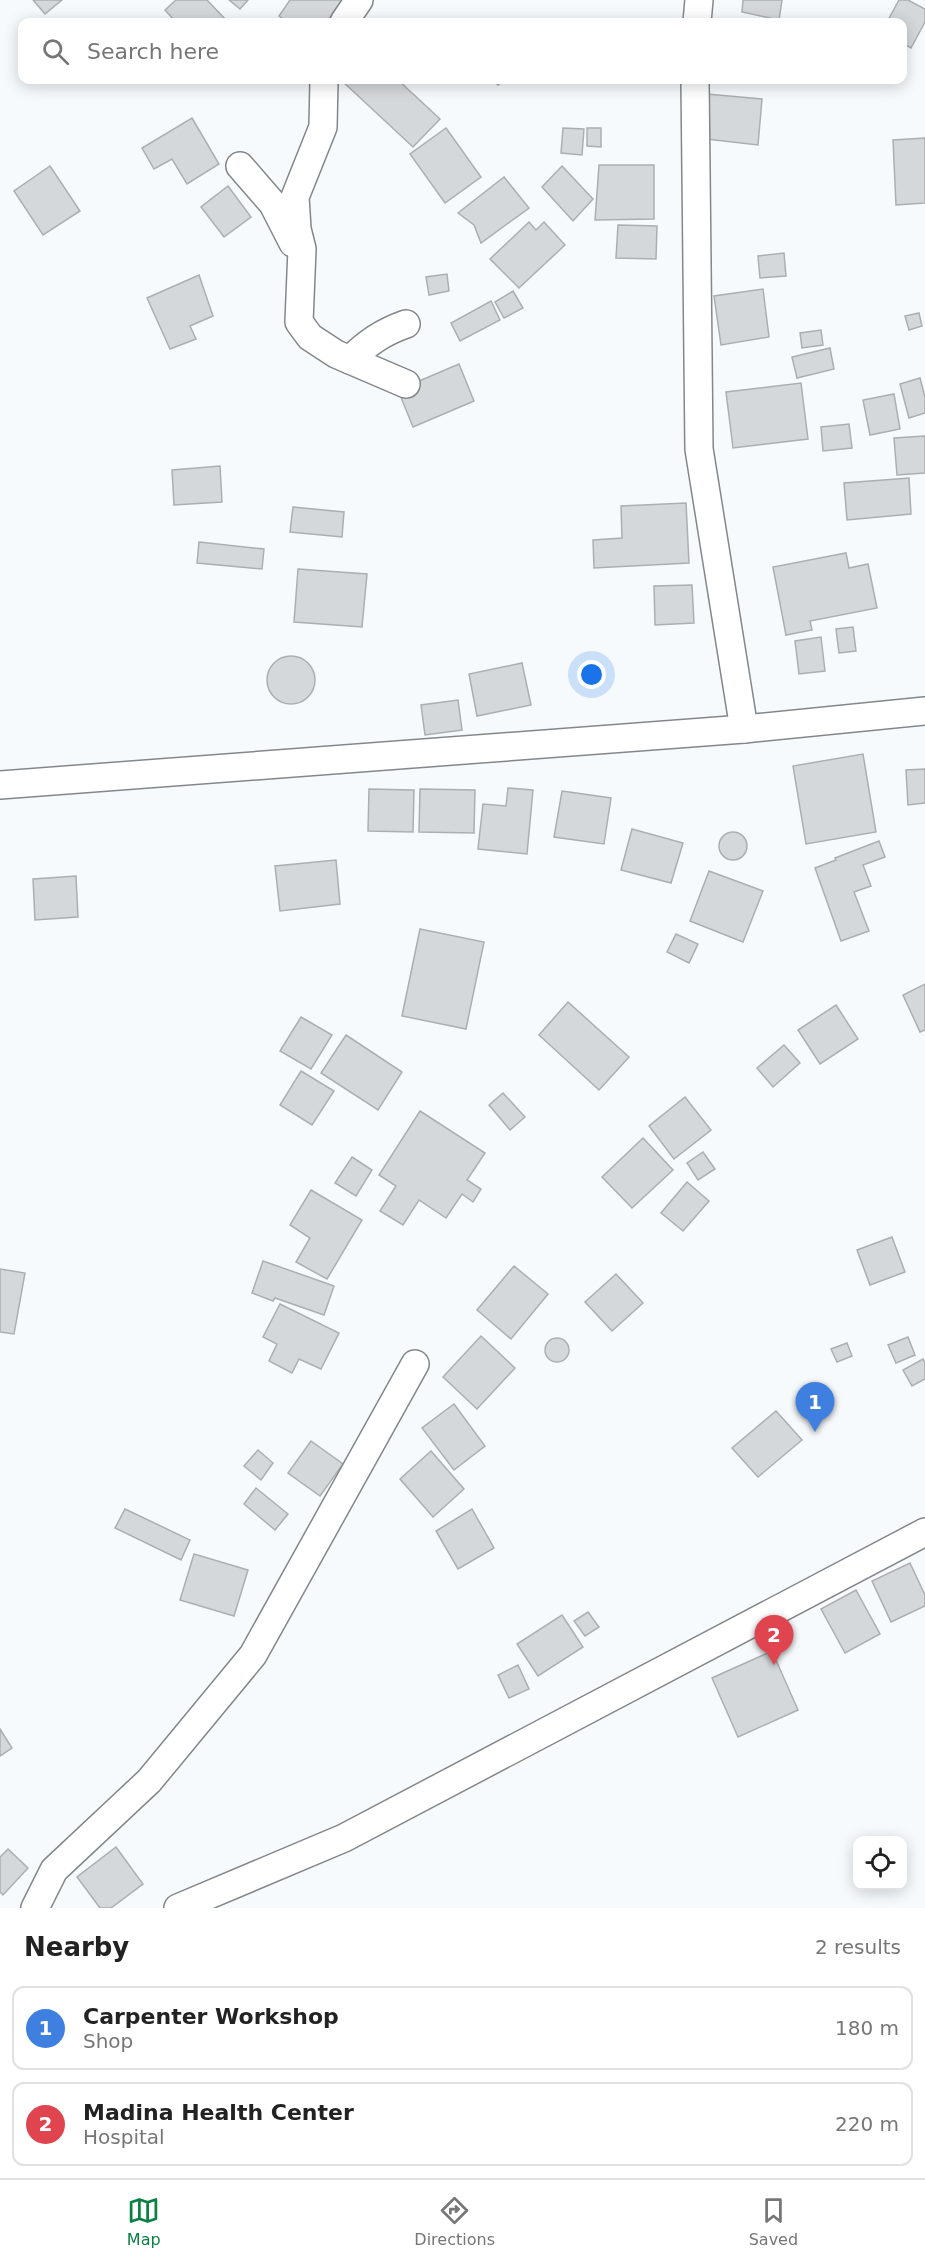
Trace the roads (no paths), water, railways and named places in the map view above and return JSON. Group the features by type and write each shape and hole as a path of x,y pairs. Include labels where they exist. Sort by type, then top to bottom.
{"street":[{"path":"347,18 359,0"},
{"path":"697,18 699,0"},
{"path":"284,205 295,197 323,127 324,84"},
{"path":"695,84 699,449 744,729"},
{"path":"240,166 284,205 302,260 299,322 310,337 336,354 406,384"},
{"path":"350,360 385,331 406,324"},
{"path":"0,785 744,729 925,711"},
{"path":"35,1908 54,1870 150,1781 253,1655 416,1364"},
{"path":"178,1908 344,1838 925,1532"}],"place":[{"name":"Carpenter Workshop","path":"815,1432"},
{"name":"Madina Health Center","path":"774,1665"}]}
